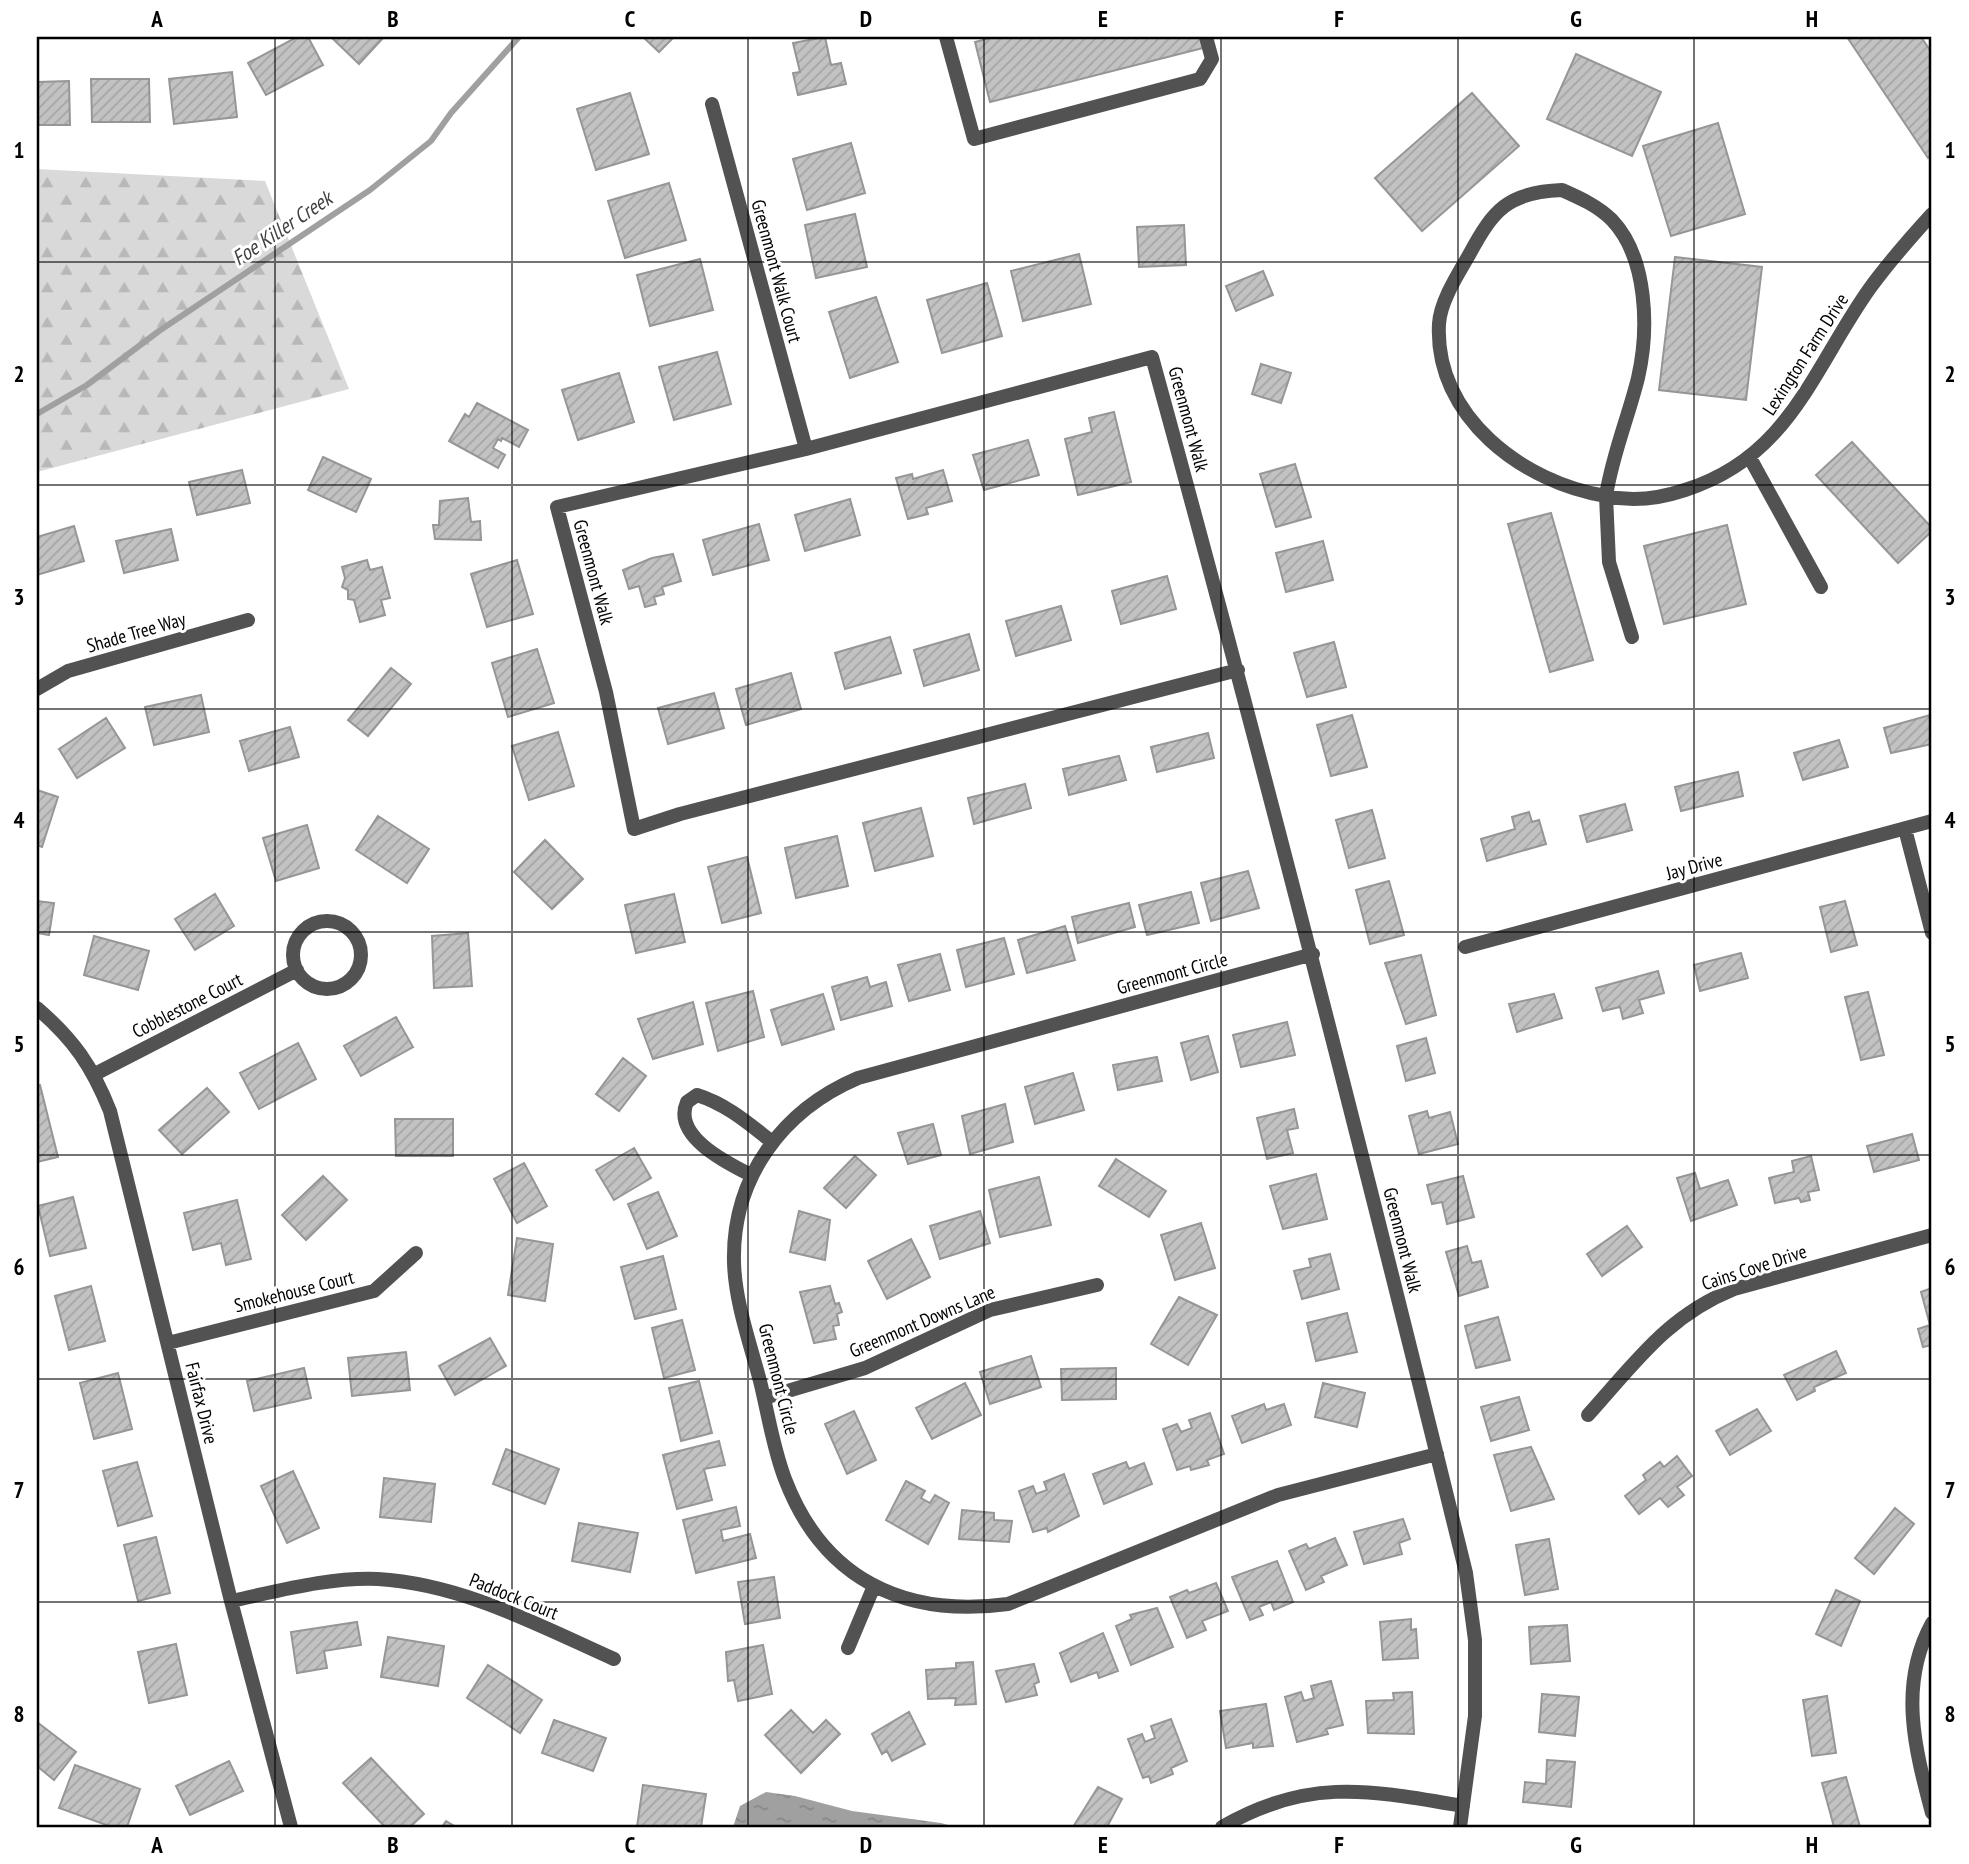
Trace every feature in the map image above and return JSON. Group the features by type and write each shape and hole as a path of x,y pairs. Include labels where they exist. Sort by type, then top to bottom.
{"street":[{"path":"946,37 974,139 1200,79 1212,59 1206,37"},
{"name":"Greenmont Walk Court","path":"712,104 806,449"},
{"name":"Lexington Farm Drive","path":"1606,496 1610,470 1639,375 1644,333 1638,274 1629,245 1612,220 1589,202 1562,190 1532,191 1505,204 1485,226 1456,279 1439,322 1442,358 1451,386 1465,412 1484,436 1506,455 1584,493 1606,496 1643,498 1673,494 1702,485 1750,458 1792,415 1871,287 1932,214"},
{"name":"Greenmont Walk","path":"1238,670 680,814 634,829 606,692 557,507 806,449 1152,357 1238,670 1313,954 1465,1573 1475,1640 1475,1716 1460,1827"},
{"path":"1750,458 1821,587"},
{"path":"1606,496 1609,562 1632,637"},
{"name":"Shade Tree Way","path":"37,689 68,671 248,620"},
{"name":"Jay Drive","path":"1465,947 1932,821"},
{"path":"1905,829 1932,933"},
{"path":"328,921 339,923 356,938 361,958 352,978 344,984 323,988 304,979 297,970 294,948 306,928 328,921"},
{"name":"Greenmont Circle","path":"1313,954 859,1078 810,1103 771,1141 751,1175 737,1218 734,1263 738,1295 784,1477 800,1513 832,1555 874,1586 908,1600 939,1607 975,1608 1008,1604 1278,1495 1437,1454"},
{"name":"Cobblestone Court","path":"95,1074 297,970"},
{"name":"Fairfax Drive","path":"37,1008 68,1035 95,1074 110,1111 289,1827"},
{"path":"751,1175 713,1152 690,1131 684,1116 687,1102 697,1096 707,1098 737,1114 771,1141"},
{"name":"Cains Cove Drive","path":"1588,1415 1664,1330 1707,1300 1734,1289 1932,1235"},
{"name":"Smokehouse Court","path":"167,1343 374,1291 416,1253"},
{"name":"Greenmont Downs Lane","path":"764,1398 865,1368 990,1310 1097,1285"},
{"name":"Paddock Court","path":"231,1601 332,1581 376,1579 414,1583 477,1599 614,1659"},
{"path":"848,1648 874,1586"},
{"path":"1932,1623 1915,1666 1910,1711 1916,1750 1932,1813"},
{"path":"1222,1827 1274,1802 1311,1793 1344,1790 1374,1791 1463,1807"}],"green space":[{"path":"37,169 265,181 349,389 37,472"}],"water":[{"path":"766,1792 795,1796 852,1811 955,1827 733,1827 740,1806"}],"building":[{"path":"297,37 308,37 323,65 266,95 248,63"},
{"path":"331,37 384,37 359,64"},
{"path":"643,37 674,37 659,52"},
{"path":"825,37 831,65 841,63 846,84 798,95 793,73 800,72 793,43"},
{"path":"994,37 1200,37 1203,48 990,102 975,42"},
{"path":"1847,37 1921,37 1932,53 1932,154 1928,158"},
{"path":"1576,54 1661,92 1632,156 1547,119"},
{"path":"232,72 237,117 174,124 169,79"},
{"path":"91,79 149,79 150,122 92,122"},
{"path":"69,81 70,125 37,125 37,82"},
{"path":"630,93 649,154 596,170 577,109"},
{"path":"1472,93 1519,146 1422,231 1375,178"},
{"path":"1718,123 1745,214 1671,236 1643,146"},
{"path":"851,143 865,193 807,210 793,159"},
{"path":"669,183 686,240 625,258 608,201"},
{"path":"855,214 867,267 816,278 805,225"},
{"path":"1184,225 1186,265 1139,267 1137,227"},
{"path":"1079,254 1091,304 1023,321 1011,271"},
{"path":"1675,257 1762,267 1746,400 1659,390"},
{"path":"700,259 713,310 650,326 637,275"},
{"path":"1263,271 1273,295 1236,311 1226,286"},
{"path":"987,283 1002,336 942,353 927,300"},
{"path":"876,297 898,362 850,378 829,312"},
{"path":"717,352 731,404 674,420 659,367"},
{"path":"1261,364 1291,373 1281,403 1252,394"},
{"path":"619,373 634,422 578,440 562,390"},
{"path":"477,403 528,430 519,447 502,438 501,441 498,439 493,448 505,455 498,468 449,441 465,414 469,417"},
{"path":"1114,412 1131,482 1078,495 1065,439 1092,432 1089,418"},
{"path":"1028,440 1039,475 984,490 973,455"},
{"path":"1852,442 1932,528 1898,563 1816,475"},
{"path":"323,457 371,479 356,512 308,490"},
{"path":"1295,464 1311,517 1276,527 1260,474"},
{"path":"242,470 250,503 197,515 189,482"},
{"path":"943,470 952,501 926,508 928,514 908,519 896,478 912,474 913,479"},
{"path":"468,498 471,522 480,521 481,540 435,539 433,525 439,525 440,501"},
{"path":"850,499 860,535 805,551 795,515"},
{"path":"1551,513 1593,660 1550,672 1508,524"},
{"path":"759,524 769,560 713,575 703,540"},
{"path":"1727,525 1746,604 1664,624 1644,546"},
{"path":"74,526 84,561 37,575 37,537"},
{"path":"171,529 178,560 124,573 116,541"},
{"path":"1323,541 1333,580 1286,592 1276,553"},
{"path":"673,554 681,581 662,587 664,594 654,597 656,604 645,607 639,586 629,589 623,570 652,558"},
{"path":"367,560 370,570 382,567 390,598 381,600 385,615 360,622 354,600 348,599 348,590 342,587 345,578 342,567"},
{"path":"517,560 533,614 487,627 471,574"},
{"path":"1167,576 1176,609 1121,624 1112,591"},
{"path":"1061,606 1071,640 1016,656 1006,621"},
{"path":"969,634 979,670 924,686 914,650"},
{"path":"890,637 901,673 845,689 835,653"},
{"path":"1334,642 1346,687 1307,697 1294,653"},
{"path":"537,649 554,703 508,717 492,663"},
{"path":"391,668 411,684 368,736 348,720"},
{"path":"791,673 801,709 746,725 736,689"},
{"path":"714,693 724,728 668,744 658,708"},
{"path":"201,695 209,732 154,745 145,707"},
{"path":"1352,715 1367,767 1331,776 1317,725"},
{"path":"1930,715 1932,744 1891,753 1884,728"},
{"path":"106,718 125,748 77,778 59,749"},
{"path":"290,727 299,757 249,771 240,741"},
{"path":"558,732 574,786 529,800 512,746"},
{"path":"1208,733 1214,758 1157,772 1151,747"},
{"path":"1839,740 1848,767 1803,780 1794,753"},
{"path":"1119,756 1126,780 1069,795 1063,769"},
{"path":"1738,772 1743,796 1681,811 1675,787"},
{"path":"1025,784 1031,808 974,824 968,798"},
{"path":"37,790 58,797 42,847 37,845"},
{"path":"1625,804 1632,830 1587,842 1580,816"},
{"path":"921,808 933,856 875,871 863,823"},
{"path":"1372,810 1385,858 1349,868 1336,820"},
{"path":"1529,812 1532,822 1539,820 1546,844 1487,861 1481,839 1515,829 1512,817"},
{"path":"378,816 429,849 407,883 356,850"},
{"path":"307,825 319,868 276,881 263,838"},
{"path":"837,836 848,886 796,898 785,848"},
{"path":"545,840 583,879 552,909 514,872"},
{"path":"747,857 761,913 722,923 708,867"},
{"path":"1248,871 1259,908 1211,921 1201,883"},
{"path":"1389,881 1404,935 1370,944 1356,890"},
{"path":"1191,892 1199,923 1147,935 1139,905"},
{"path":"215,894 234,926 195,950 175,919"},
{"path":"674,894 685,942 636,953 625,905"},
{"path":"37,901 54,903 49,935 37,933"},
{"path":"1845,901 1857,945 1831,952 1820,907"},
{"path":"1129,903 1135,927 1078,943 1072,917"},
{"path":"1065,926 1075,960 1027,973 1018,940"},
{"path":"468,933 472,986 434,988 432,936"},
{"path":"94,936 149,951 138,990 84,975"},
{"path":"1004,938 1014,974 966,987 957,950"},
{"path":"1741,953 1748,978 1700,991 1694,965"},
{"path":"940,954 950,990 909,1001 898,965"},
{"path":"1421,955 1436,1015 1406,1024 1385,963"},
{"path":"1658,971 1664,993 1639,1000 1643,1013 1623,1019 1620,1007 1603,1011 1596,988"},
{"path":"867,977 870,987 886,982 892,1006 841,1020 832,987"},
{"path":"753,991 764,1037 718,1051 706,1003"},
{"path":"1868,992 1884,1055 1861,1060 1845,997"},
{"path":"823,994 834,1029 782,1045 771,1010"},
{"path":"1554,994 1562,1018 1517,1032 1509,1004"},
{"path":"693,1002 703,1044 653,1059 638,1019"},
{"path":"396,1017 413,1047 361,1076 344,1046"},
{"path":"1287,1022 1295,1055 1241,1067 1233,1035"},
{"path":"1208,1036 1218,1072 1191,1080 1181,1043"},
{"path":"1426,1038 1435,1073 1406,1081 1397,1046"},
{"path":"298,1043 316,1079 259,1109 240,1073"},
{"path":"1157,1057 1162,1081 1118,1090 1113,1065"},
{"path":"623,1058 646,1076 619,1111 596,1094"},
{"path":"1073,1073 1084,1110 1035,1124 1025,1087"},
{"path":"40,1085 58,1157 37,1162 37,1086"},
{"path":"207,1088 229,1112 182,1154 159,1130"},
{"path":"1005,1104 1013,1142 970,1154 962,1116"},
{"path":"1294,1109 1298,1128 1287,1130 1293,1153 1267,1159 1257,1118"},
{"path":"1427,1111 1429,1118 1450,1112 1458,1144 1419,1154 1409,1116"},
{"path":"395,1119 453,1119 453,1156 396,1156"},
{"path":"933,1124 941,1155 908,1164 898,1133"},
{"path":"1912,1134 1919,1160 1874,1172 1867,1146"},
{"path":"634,1148 651,1178 614,1200 596,1170"},
{"path":"855,1156 876,1175 846,1208 824,1188"},
{"path":"1811,1156 1819,1190 1808,1192 1810,1200 1801,1202 1799,1198 1775,1203 1769,1178 1794,1172 1792,1161"},
{"path":"1116,1159 1166,1191 1149,1217 1099,1186"},
{"path":"524,1163 547,1206 517,1223 494,1179"},
{"path":"1695,1173 1700,1189 1728,1180 1737,1205 1691,1221 1677,1178"},
{"path":"1316,1174 1327,1219 1283,1229 1270,1186"},
{"path":"323,1176 347,1200 306,1240 282,1215"},
{"path":"1463,1176 1474,1217 1447,1224 1442,1202 1432,1204 1427,1185"},
{"path":"1039,1177 1051,1225 1000,1237 989,1190"},
{"path":"658,1192 677,1236 647,1249 628,1204"},
{"path":"73,1197 86,1248 50,1256 38,1206"},
{"path":"237,1200 251,1259 226,1265 221,1243 193,1250 184,1213"},
{"path":"799,1211 830,1220 825,1260 790,1252"},
{"path":"980,1211 990,1243 940,1259 930,1226"},
{"path":"1201,1223 1215,1268 1175,1280 1161,1235"},
{"path":"1627,1226 1642,1247 1602,1276 1587,1254"},
{"path":"517,1238 553,1244 545,1301 508,1295"},
{"path":"911,1239 930,1277 887,1299 868,1261"},
{"path":"1467,1246 1472,1263 1481,1261 1488,1287 1459,1296 1446,1252"},
{"path":"1330,1254 1339,1289 1302,1299 1294,1271 1311,1267 1309,1259"},
{"path":"663,1256 676,1309 635,1319 621,1267"},
{"path":"91,1286 105,1341 69,1350 55,1296"},
{"path":"830,1286 835,1304 839,1303 842,1312 837,1314 839,1325 833,1326 836,1339 814,1343 800,1292"},
{"path":"1932,1288 1932,1345 1923,1347 1918,1329 1930,1325 1921,1292"},
{"path":"1179,1297 1217,1315 1188,1365 1151,1344"},
{"path":"1347,1313 1357,1352 1316,1361 1307,1323"},
{"path":"1498,1317 1510,1360 1476,1368 1465,1326"},
{"path":"682,1320 695,1370 664,1378 652,1328"},
{"path":"490,1338 506,1366 455,1395 439,1366"},
{"path":"1836,1351 1846,1373 1814,1387 1815,1391 1797,1400 1784,1375"},
{"path":"406,1352 410,1390 352,1396 348,1358"},
{"path":"1031,1356 1041,1387 990,1404 980,1372"},
{"path":"304,1368 311,1398 254,1411 247,1381"},
{"path":"1116,1368 1116,1399 1062,1400 1061,1369"},
{"path":"118,1373 132,1429 94,1439 80,1383"},
{"path":"699,1381 712,1433 681,1441 669,1388"},
{"path":"965,1383 981,1415 932,1439 916,1408"},
{"path":"1323,1383 1365,1393 1357,1427 1315,1417"},
{"path":"1519,1397 1529,1430 1491,1441 1481,1407"},
{"path":"1264,1404 1266,1410 1284,1404 1291,1425 1242,1443 1232,1416"},
{"path":"1757,1409 1771,1431 1730,1455 1716,1431"},
{"path":"854,1411 876,1460 847,1474 825,1424"},
{"path":"1210,1413 1224,1454 1207,1460 1209,1465 1191,1470 1190,1466 1177,1470 1163,1429 1177,1424 1181,1432 1192,1428 1189,1420"},
{"path":"719,1441 725,1465 704,1469 712,1500 677,1509 663,1455"},
{"path":"1531,1447 1554,1499 1511,1511 1494,1455"},
{"path":"506,1449 559,1469 545,1504 493,1484"},
{"path":"1677,1456 1692,1476 1677,1487 1684,1495 1668,1507 1660,1498 1639,1514 1625,1496 1646,1480 1643,1475 1660,1462 1664,1467"},
{"path":"137,1462 152,1516 118,1526 103,1471"},
{"path":"1126,1462 1129,1469 1144,1463 1152,1484 1104,1504 1093,1474"},
{"path":"293,1471 319,1528 287,1543 261,1486"},
{"path":"1064,1474 1079,1516 1048,1532 1047,1528 1033,1532 1019,1491 1033,1486 1036,1494 1047,1490 1044,1482"},
{"path":"384,1478 435,1484 431,1522 380,1517"},
{"path":"906,1481 925,1491 921,1498 930,1503 935,1495 949,1503 928,1544 886,1520"},
{"path":"736,1507 740,1526 721,1530 723,1541 750,1534 756,1558 696,1573 683,1520"},
{"path":"1895,1508 1914,1524 1874,1574 1855,1558"},
{"path":"962,1510 994,1513 994,1520 1012,1521 1009,1542 959,1539"},
{"path":"1403,1519 1410,1539 1399,1543 1402,1554 1364,1564 1354,1532"},
{"path":"579,1523 638,1533 630,1572 572,1561"},
{"path":"156,1537 170,1593 138,1601 124,1545"},
{"path":"1335,1538 1347,1565 1321,1576 1324,1582 1306,1590 1289,1551 1306,1544 1309,1549"},
{"path":"1549,1539 1558,1589 1525,1595 1516,1545"},
{"path":"1277,1561 1293,1602 1274,1610 1271,1602 1259,1607 1263,1615 1250,1620 1232,1577"},
{"path":"774,1577 780,1618 745,1624 738,1582"},
{"path":"1216,1583 1228,1611 1202,1621 1206,1630 1187,1638 1170,1597"},
{"path":"1836,1590 1860,1601 1841,1646 1816,1634"},
{"path":"1157,1608 1173,1647 1131,1665 1116,1626 1132,1619 1130,1615"},
{"path":"1411,1619 1411,1630 1416,1629 1418,1658 1383,1660 1380,1622"},
{"path":"357,1622 361,1645 324,1651 327,1668 297,1673 291,1632"},
{"path":"1567,1625 1570,1661 1531,1664 1529,1627"},
{"path":"1103,1633 1118,1671 1099,1678 1097,1672 1071,1682 1060,1653"},
{"path":"388,1637 444,1646 438,1686 381,1677"},
{"path":"176,1644 187,1695 149,1703 138,1652"},
{"path":"763,1645 772,1694 738,1701 734,1680 728,1681 726,1652"},
{"path":"973,1662 976,1704 955,1705 956,1698 928,1699 926,1670 956,1668 956,1663"},
{"path":"1034,1664 1039,1682 1034,1684 1037,1695 1006,1702 996,1671"},
{"path":"488,1665 542,1700 520,1733 467,1698"},
{"path":"1331,1681 1343,1725 1326,1729 1328,1734 1297,1742 1285,1697 1301,1692 1304,1701 1314,1698 1311,1686"},
{"path":"1412,1692 1414,1734 1368,1733 1366,1701 1394,1700 1393,1693"},
{"path":"1542,1694 1579,1697 1575,1736 1539,1732"},
{"path":"1827,1696 1836,1753 1812,1756 1803,1700"},
{"path":"1266,1704 1273,1746 1253,1748 1253,1743 1226,1748 1220,1711"},
{"path":"791,1710 813,1733 826,1720 840,1734 801,1773 765,1735"},
{"path":"909,1712 925,1744 892,1761 887,1751 882,1754 872,1734"},
{"path":"1171,1719 1187,1761 1171,1768 1173,1774 1151,1783 1149,1776 1143,1778 1128,1739 1142,1734 1145,1742 1155,1738 1151,1726"},
{"path":"554,1720 606,1738 593,1771 542,1753"},
{"path":"37,1722 76,1752 54,1780 37,1766"},
{"path":"371,1758 424,1814 410,1827 385,1827 343,1783"},
{"path":"1547,1760 1575,1762 1571,1807 1523,1802 1525,1782 1546,1784"},
{"path":"229,1761 243,1791 190,1815 176,1786"},
{"path":"75,1765 140,1789 127,1827 112,1827 59,1808"},
{"path":"1846,1777 1860,1827 1834,1827 1822,1783"},
{"path":"643,1785 706,1794 701,1827 637,1827"},
{"path":"1098,1787 1122,1799 1107,1827 1073,1827"},
{"path":"446,1821 456,1827 442,1827"}],"waterway":[{"name":"Foe Killer Creek","path":"37,414 87,385 159,331 370,190 431,141 451,113 519,37"}]}
